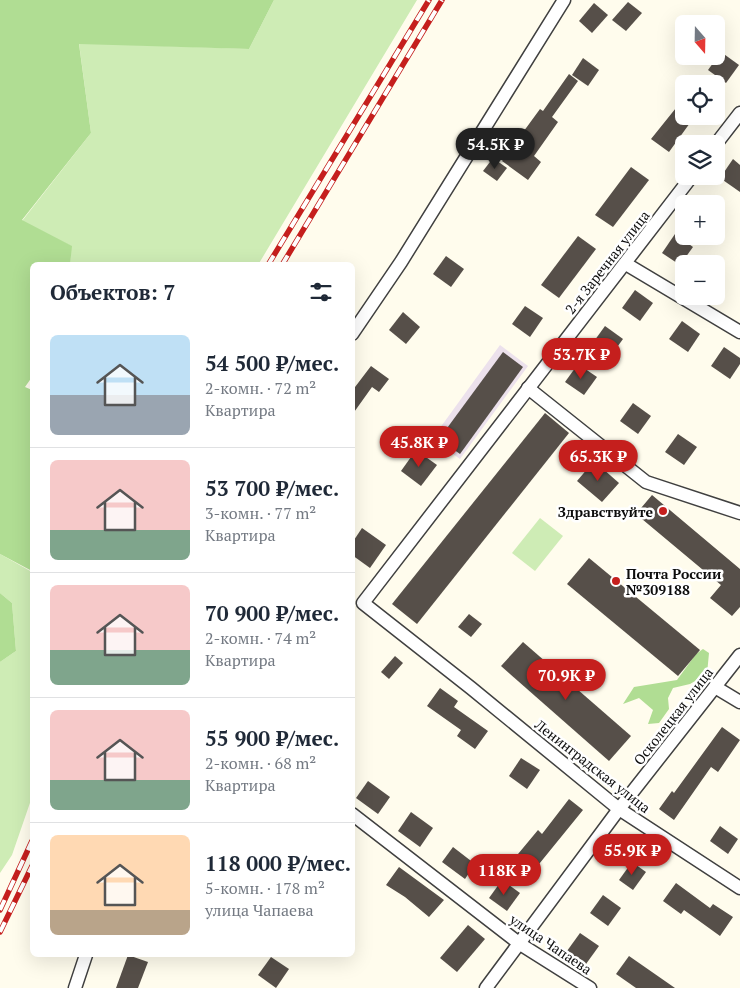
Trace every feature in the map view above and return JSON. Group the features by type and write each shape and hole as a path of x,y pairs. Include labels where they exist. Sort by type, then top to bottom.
{"street":[{"path":"355,330 401,262 564,0"},
{"path":"725,136 736,126 740,113"},
{"name":"2-я Заречная улица","path":"363,603 685,185"},
{"path":"626,264 740,332"},
{"path":"528,388 646,482 740,513"},
{"name":"Ленинградская улица","path":"363,603 620,809 740,888"},
{"name":"Осколецкая улица","path":"486,988 620,809 740,655"},
{"path":"715,687 740,702"},
{"name":"улица Чапаева","path":"355,816 520,944 590,988"},
{"path":"74,988 85,957"}],"shaded area":[{"path":"500,345 528,366 460,459 432,439"}],"green space":[{"path":"0,0 274,0 249,49 79,44 91,133 22,220 72,246 70,262 30,262 30,380 25,387 30,389 30,570 0,554"},
{"path":"274,0 417,0 260,262 70,262 71,246 22,221 91,133 79,43 249,49"},
{"path":"540,518 563,536 535,571 512,553"},
{"path":"0,554 30,571 30,803 12,855 0,873 0,662 16,651 12,603 0,593"},
{"path":"0,593 12,603 16,651 0,662"},
{"path":"703,649 709,653 707,674 690,684 673,688 668,698 669,709 659,723 648,724 653,710 639,698 623,704 634,687 677,680 696,654"}],"building":[{"path":"628,2 642,13 626,31 612,20"},
{"path":"594,3 608,15 592,33 579,21"},
{"path":"725,55 739,65 726,83 725,75 715,75 708,70 712,65 725,65"},
{"path":"583,58 599,70 588,86 572,75"},
{"path":"569,74 578,81 552,117 558,122 534,156 541,162 528,180 502,161 540,109 543,111"},
{"path":"675,109 675,125 688,125 681,135 675,135 675,144 669,152 651,139"},
{"path":"493,158 507,168 497,181 483,171"},
{"path":"733,159 740,165 740,192 725,182 725,171"},
{"path":"631,167 649,180 613,227 595,215"},
{"path":"675,234 675,245 690,245 693,247 687,255 675,255 675,262 662,253"},
{"path":"578,236 596,249 559,298 541,285"},
{"path":"446,256 464,269 451,287 433,274"},
{"path":"635,290 653,303 640,321 622,308"},
{"path":"525,306 543,318 530,337 512,324"},
{"path":"403,312 420,327 406,344 389,330"},
{"path":"682,321 700,334 688,352 669,339"},
{"path":"605,326 623,339 610,357 592,344"},
{"path":"724,347 740,358 740,364 730,379 711,366"},
{"path":"503,352 523,367 460,454 439,439"},
{"path":"578,364 597,377 584,395 565,382"},
{"path":"371,366 389,379 379,392 372,387 355,411 355,387"},
{"path":"633,403 651,416 638,434 620,421"},
{"path":"545,413 569,433 417,624 392,604"},
{"path":"678,434 697,447 684,465 665,452"},
{"path":"416,450 437,465 421,486 401,471"},
{"path":"594,461 619,483 602,502 577,481"},
{"path":"652,495 740,569 740,607 732,616 710,598 721,585 636,514"},
{"path":"362,528 386,545 370,568 355,557 355,538"},
{"path":"589,558 700,650 678,676 567,584"},
{"path":"469,614 482,624 471,637 458,627"},
{"path":"523,642 631,736 609,761 501,666"},
{"path":"395,656 403,663 389,679 381,672"},
{"path":"440,688 458,701 454,707 488,731 475,749 457,736 461,730 427,706"},
{"path":"722,727 740,740 718,772 711,767 674,820 659,809 672,791 674,793"},
{"path":"521,758 540,770 527,789 509,776"},
{"path":"368,781 390,797 378,814 356,798"},
{"path":"569,799 583,810 535,869 518,854 538,830 542,834"},
{"path":"411,812 433,828 420,847 398,831"},
{"path":"720,826 738,839 728,854 710,841"},
{"path":"453,847 475,864 465,879 442,862"},
{"path":"632,862 646,872 633,890 619,880"},
{"path":"399,867 444,900 429,917 405,897 386,885"},
{"path":"502,880 520,893 507,911 489,898"},
{"path":"676,883 710,908 713,904 733,917 720,936 684,910 681,914 663,901"},
{"path":"603,895 621,908 608,926 590,913"},
{"path":"468,925 485,939 457,972 440,958"},
{"path":"580,933 599,946 586,964 567,951"},
{"path":"629,956 675,988 636,988 616,974"},
{"path":"127,957 134,957 148,962 138,988 116,988"},
{"path":"271,957 289,969 276,988 258,975"}],"railway":[{"path":"270,262 429,0"},
{"path":"284,262 442,0"},
{"path":"0,910 30,845"},
{"path":"0,932 30,870"}],"place":[{"name":"Здравствуйте","path":"663,511"},
{"name":"Почта России №309188","path":"616,581"}]}
